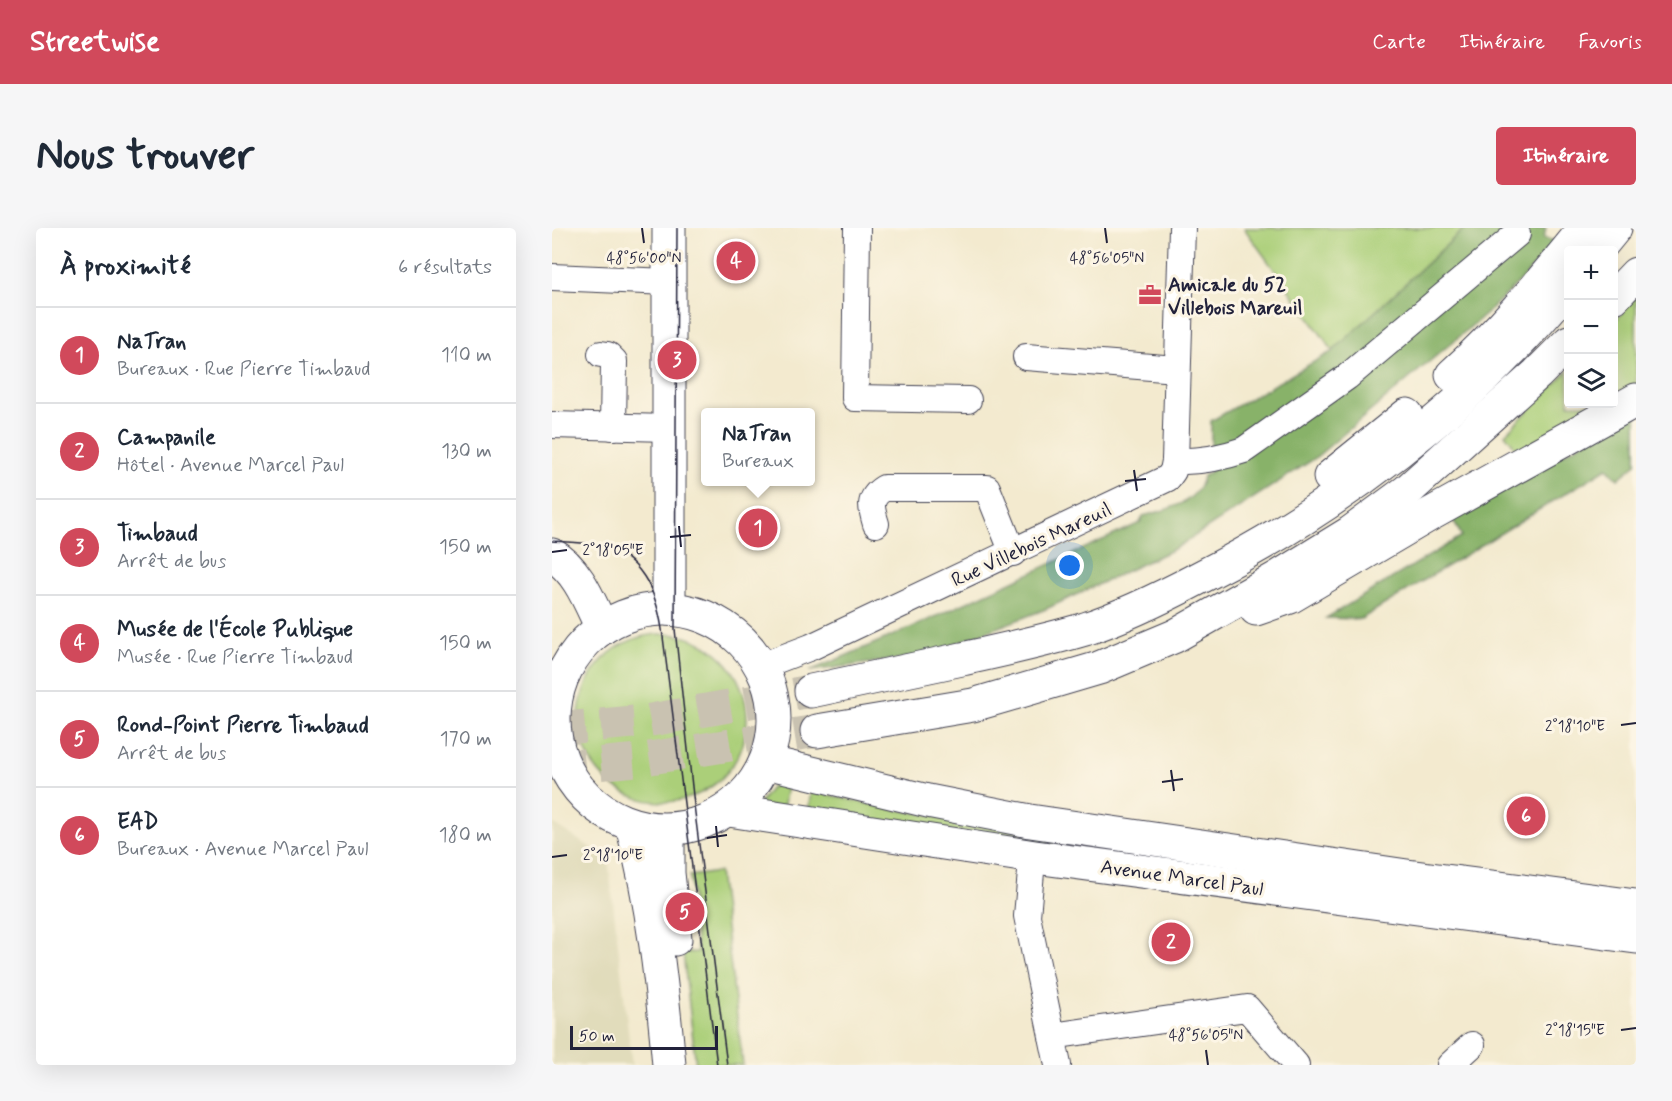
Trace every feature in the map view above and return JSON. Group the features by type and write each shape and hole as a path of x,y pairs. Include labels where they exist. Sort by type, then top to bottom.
{"main road":[{"path":"669,228 669,609"},
{"path":"1000,650 1150,588 1239,538 1323,482 1401,420 1473,356 1539,285 1585,228"},
{"path":"1600,246 1615,228"},
{"path":"1618,293 1636,274"},
{"path":"811,691 1000,650 1086,628 1156,600 1249,553 1382,465 1446,411 1503,358 1564,291"},
{"path":"1174,636 1277,578 1350,533 1407,491 1564,347"},
{"path":"816,731 973,705 1099,668 1174,636 1290,597 1429,515 1636,400"},
{"path":"552,555 563,562 574,575 602,628"},
{"path":"669,609 701,615 720,624 740,639 761,666 767,680 774,704 774,729 766,762 750,788 729,810 697,825 668,830 632,825 601,810 585,795 572,780 561,759 555,735 554,711 559,688 559,669 580,647 602,628 628,615 645,610 669,609"},
{"name":"Avenue Marcel Paul","path":"766,762 928,801 1030,821 1407,876 1636,906"},
{"path":"552,798 585,795"},
{"name":"Avenue Marcel Paul","path":"729,810 1035,857 1636,938"},
{"path":"632,825 640,855 656,944 669,1065"},
{"path":"668,830 669,881 688,1065"}],"street":[{"path":"857,228 855,398 968,400"},
{"path":"1182,228 1175,460 1202,460 1244,450 1347,377 1517,234"},
{"path":"552,277 668,282"},
{"path":"601,354 614,361 613,427"},
{"path":"1026,357 1176,369"},
{"path":"552,426 668,428"},
{"name":"Rue Villebois Mareuil","path":"761,666 811,647 1161,483 1173,471 1175,460"},
{"path":"876,524 872,502 876,493 884,488 987,488 1013,553"},
{"path":"1035,857 1031,872 1027,916 1058,1065"},
{"path":"1052,1036 1247,1008 1296,1065"},
{"path":"1450,1065 1472,1045"}],"shaded area":[{"path":"554,824 608,859 632,1065 552,1065 552,825"}],"green space":[{"path":"1244,228 1465,228 1333,351"},
{"path":"1465,228 1546,228 1544,238 1555,241 1525,276 1487,313 1314,459 1176,548 1046,609 923,656 810,671 915,626 1140,523 1143,516 1171,508 1188,499 1195,493 1203,476 1211,471 1211,421 1333,351"},
{"path":"1636,296 1636,387 1618,397 1618,354 1618,317"},
{"path":"1564,375 1564,408 1599,408 1518,451 1505,434"},
{"path":"1636,413 1636,464 1618,479 1607,468 1361,619 1326,618 1462,536 1451,517"},
{"path":"663,634 695,640 710,648 722,659 733,671 741,686 747,718 741,750 733,765 722,777 710,788 695,796 663,802 631,796 616,788 604,777 593,765 585,750 579,718 585,686 593,671 604,659 616,648 631,640"},
{"path":"774,784 787,787 783,809 758,805"},
{"path":"811,791 892,809 1636,925 808,813"},
{"path":"719,872 743,1065 696,1065 683,953 697,952 690,876"}],"tunnel":[{"path":"552,729 646,721 811,691"},
{"path":"552,768 638,760 817,731"}],"tram line":[{"path":"677,228 675,629 694,805 727,1065"},
{"path":"552,541 599,545 614,550 636,566 651,588 656,601 662,629 717,1065"}],"place":[{"name":"Musée de l'École Publique","path":"736,261"},
{"name":"Amicale du 52 Villebois Mareuil","path":"1150,295"},
{"name":"Timbaud","path":"677,360"},
{"name":"NaTran","path":"758,528"},
{"name":"EAD","path":"1526,816"},
{"name":"Rond-Point Pierre Timbaud","path":"685,912"},
{"name":"Campanile","path":"1171,942"}]}
